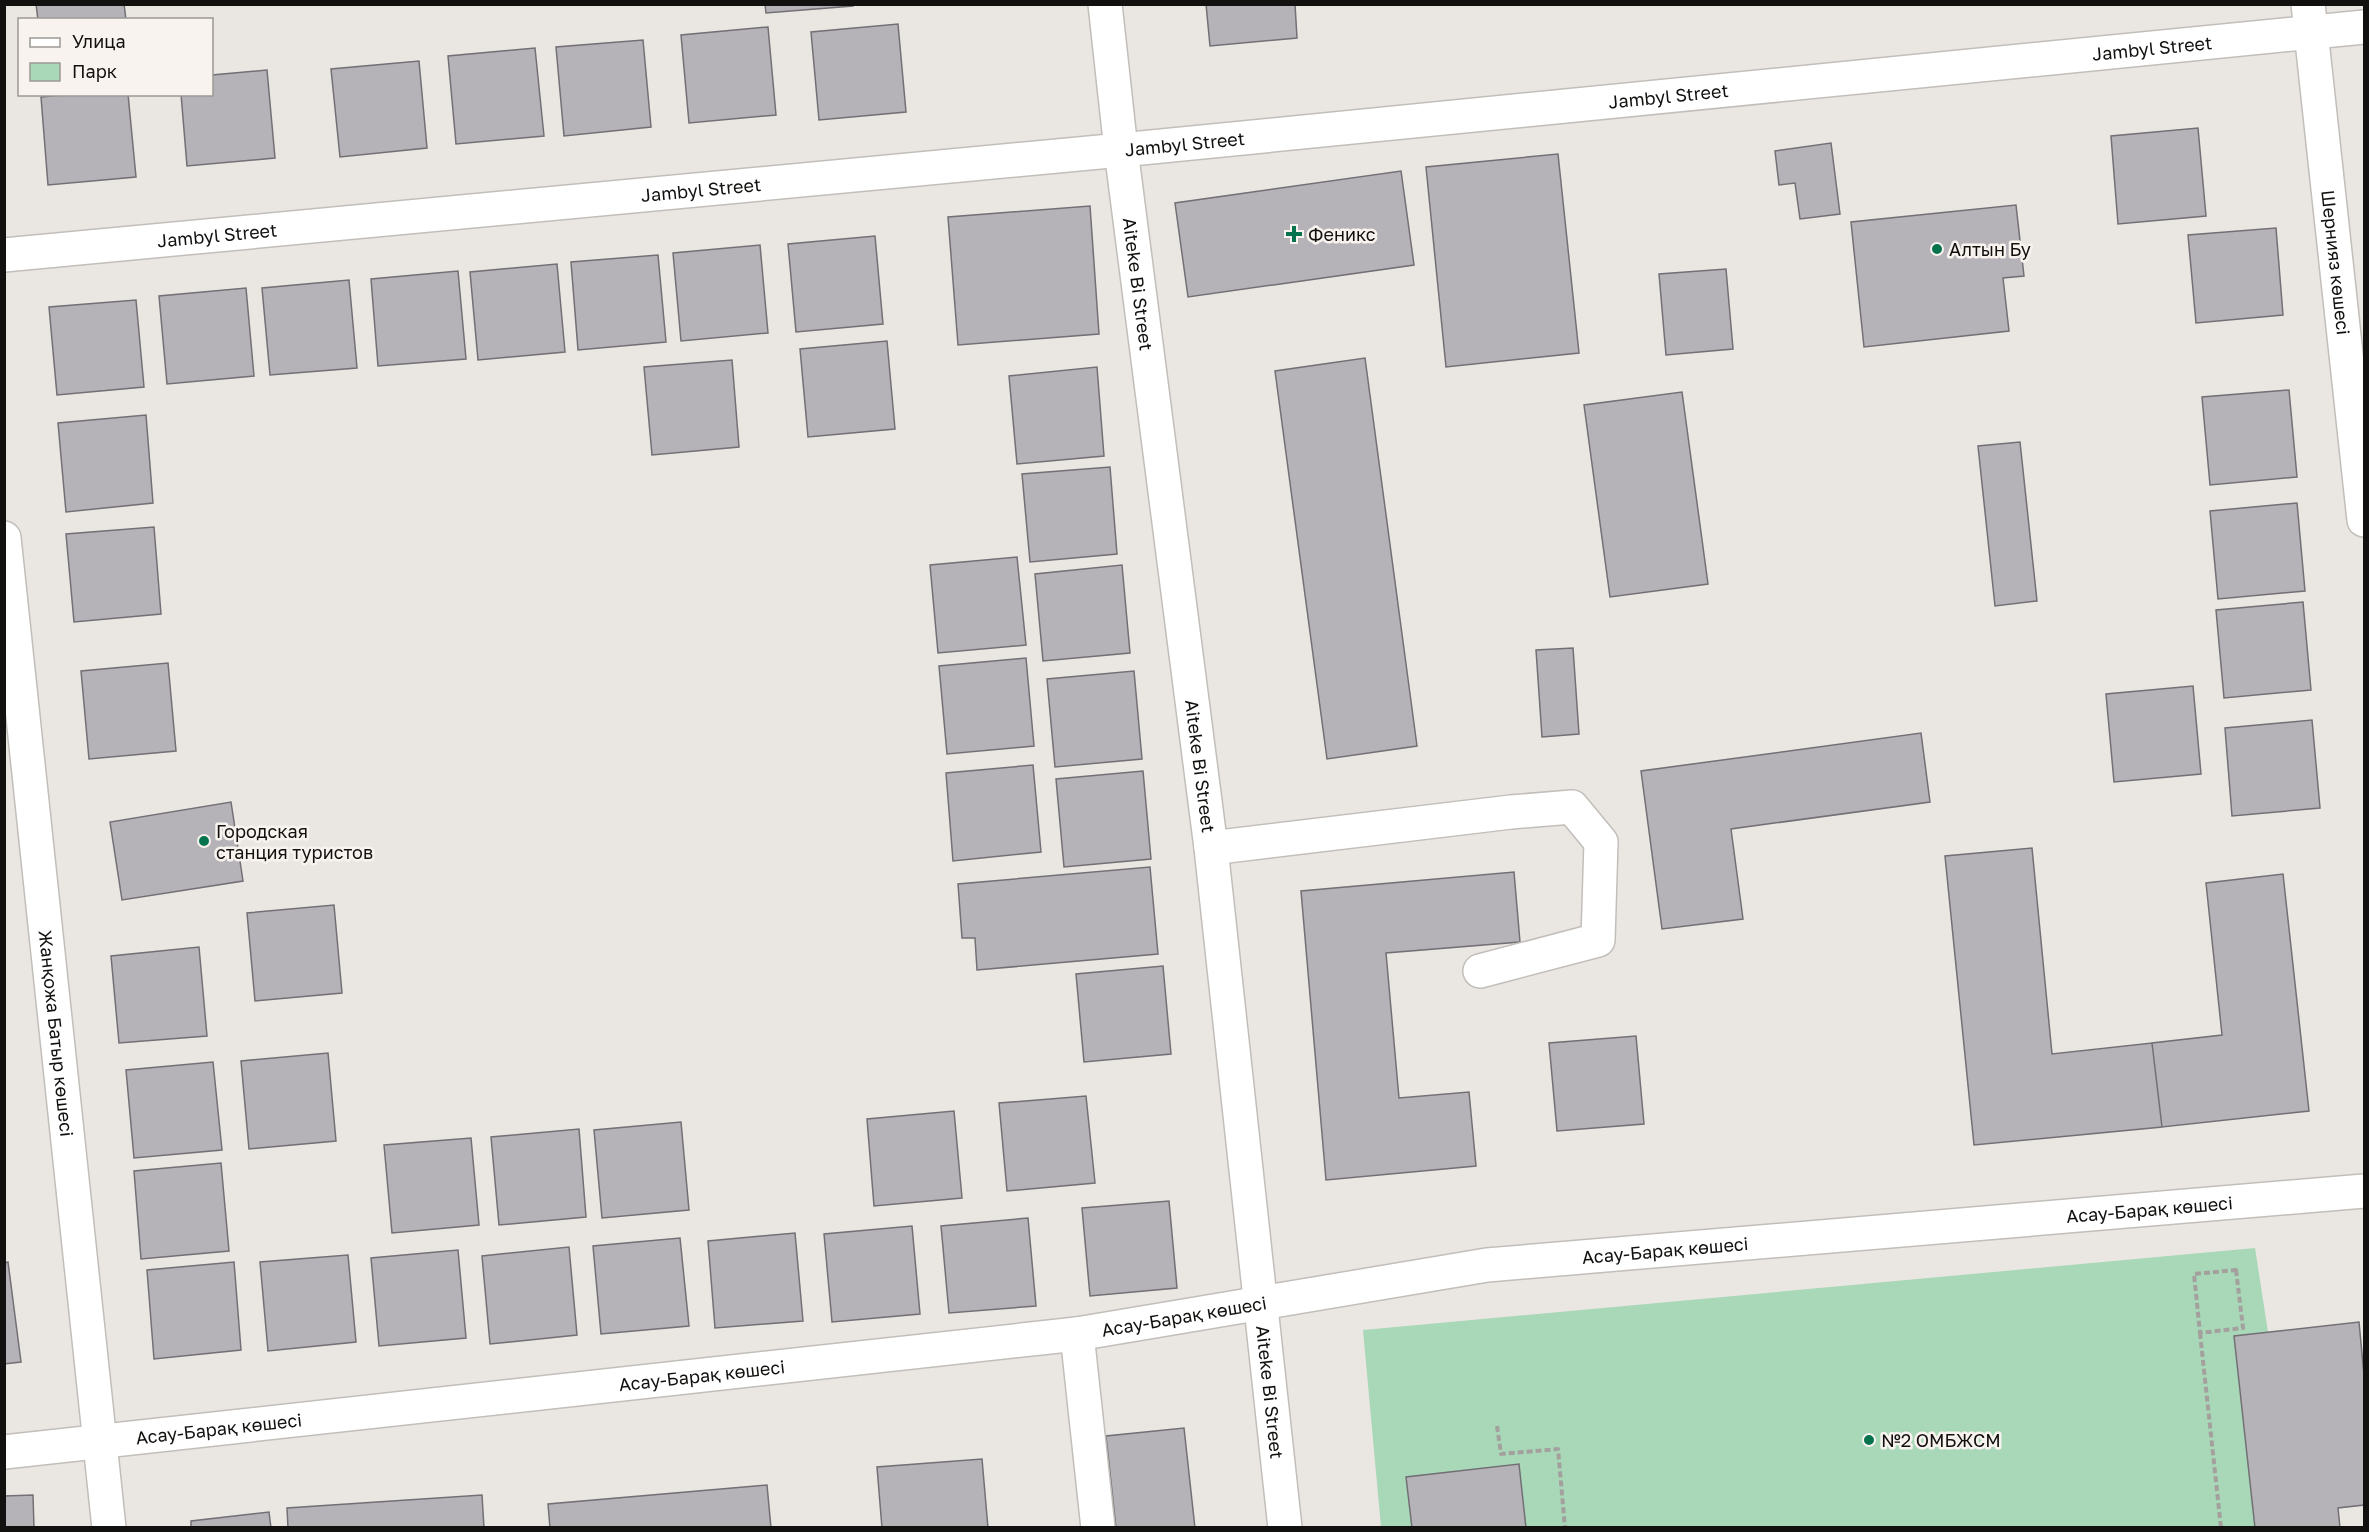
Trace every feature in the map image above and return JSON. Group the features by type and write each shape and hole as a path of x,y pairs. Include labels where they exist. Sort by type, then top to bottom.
{"street":[{"name":"Aiteke Bi Street","path":"1105,4 1121,150 1211,848 1286,1527"},
{"name":"Jambyl Street","path":"4,255 1121,150 2309,19 2364,27"},
{"name":"Шернияз көшесі","path":"2309,19 2364,520"},
{"name":"Жанқожа Батыр көшесі","path":"4,538 110,1527"},
{"path":"1211,848 1511,812 1572,807 1600,842 1598,940 1480,971"},
{"name":"Асау-Барақ көшесі","path":"4,1452 1077,1334 1487,1265 2364,1191"},
{"path":"1077,1334 1098,1527"}],"path":[{"path":"2200,1333 2243,1328 2236,1270 2194,1274 2200,1333 2221,1527"},
{"path":"1497,1426 1501,1454 1558,1449 1565,1527"}],"green space":[{"name":"№2 ОМБЖСМ","path":"2255,1248 2268,1332 2359,1322 2364,1375 2364,1505 2338,1508 2340,1528 1381,1527 1363,1330"}],"building":[{"path":"36,4 124,4 126,18 38,18"},
{"path":"765,4 853,4 853,6 766,13"},
{"path":"1206,4 1295,4 1297,38 1210,46"},
{"path":"898,24 906,112 819,120 811,32"},
{"path":"768,27 776,115 689,123 681,35"},
{"path":"643,40 651,127 564,136 556,47"},
{"path":"535,48 544,136 456,144 448,56"},
{"path":"419,61 427,148 340,157 331,69"},
{"path":"267,70 275,158 187,166 181,96 213,96 213,75"},
{"path":"128,96 136,177 48,185 41,97"},
{"path":"2198,128 2206,216 2118,224 2111,136"},
{"path":"1831,143 1840,214 1800,219 1795,183 1779,185 1775,151"},
{"path":"1558,154 1579,353 1446,367 1426,167"},
{"name":"Феникс","path":"1401,171 1414,265 1188,297 1175,203"},
{"name":"Алтын Бу","path":"2016,205 2024,276 2003,278 2009,331 1864,347 1851,222"},
{"path":"1090,206 1099,334 958,345 948,217"},
{"path":"2276,228 2283,315 2196,323 2188,235"},
{"path":"875,236 883,324 796,332 788,244"},
{"path":"760,245 768,333 681,341 673,253"},
{"path":"658,255 666,342 578,350 571,262"},
{"path":"557,264 565,352 478,360 470,272"},
{"path":"1726,269 1733,349 1666,355 1659,274"},
{"path":"458,271 466,359 378,366 371,279"},
{"path":"349,280 357,368 270,375 262,288"},
{"path":"246,288 254,376 167,384 159,296"},
{"path":"136,300 144,387 57,395 49,307"},
{"path":"887,341 895,429 808,437 800,349"},
{"path":"1365,358 1417,746 1327,759 1275,371"},
{"path":"732,360 739,447 652,455 644,367"},
{"path":"1097,367 1104,456 1017,464 1009,376"},
{"path":"2289,390 2297,477 2210,485 2202,397"},
{"path":"1682,392 1708,584 1610,597 1584,405"},
{"path":"146,415 153,503 66,512 58,423"},
{"path":"2020,442 2037,601 1995,606 1978,446"},
{"path":"1110,467 1117,554 1030,562 1022,474"},
{"path":"2297,503 2305,591 2218,599 2210,511"},
{"path":"154,527 161,614 74,622 66,534"},
{"path":"1017,557 1026,645 938,653 930,565"},
{"path":"1122,565 1130,653 1043,661 1035,574"},
{"path":"2303,602 2311,690 2224,698 2216,610"},
{"path":"1573,648 1579,734 1542,737 1536,650"},
{"path":"1026,658 1034,746 947,754 939,666"},
{"path":"168,663 176,751 89,759 81,671"},
{"path":"1134,671 1142,759 1055,767 1047,679"},
{"path":"2193,686 2201,774 2114,782 2106,694"},
{"path":"2312,720 2320,808 2232,816 2225,728"},
{"path":"1921,733 1930,802 1731,829 1743,919 1662,929 1641,771"},
{"path":"1033,765 1041,852 953,861 946,773"},
{"path":"1143,771 1151,859 1064,867 1056,779"},
{"path":"231,802 243,881 122,900 110,822"},
{"path":"2032,848 2052,1054 2152,1043 2162,1127 1974,1145 1945,856"},
{"path":"1150,867 1158,954 977,970 975,938 962,938 958,884"},
{"path":"1514,872 1520,942 1386,953 1399,1098 1469,1092 1476,1166 1326,1180 1301,891"},
{"path":"2283,874 2309,1111 2162,1127 2152,1043 2222,1035 2206,883"},
{"path":"334,905 342,993 255,1001 247,913"},
{"path":"199,947 207,1036 119,1043 111,956"},
{"path":"1163,966 1171,1054 1084,1062 1076,974"},
{"path":"1636,1036 1644,1124 1557,1131 1549,1043"},
{"path":"328,1053 336,1141 249,1149 241,1061"},
{"path":"213,1062 222,1150 134,1158 126,1070"},
{"path":"1086,1096 1095,1183 1007,1191 999,1103"},
{"path":"954,1111 962,1198 874,1206 867,1119"},
{"path":"681,1122 689,1210 602,1218 594,1130"},
{"path":"579,1129 586,1217 499,1225 491,1137"},
{"path":"471,1138 479,1225 392,1233 384,1145"},
{"path":"221,1163 229,1251 141,1259 134,1171"},
{"path":"1169,1201 1177,1288 1090,1296 1082,1208"},
{"path":"1028,1218 1036,1306 949,1313 941,1226"},
{"path":"912,1226 920,1314 832,1322 824,1234"},
{"path":"795,1233 803,1321 715,1328 708,1241"},
{"path":"680,1238 689,1326 601,1334 593,1246"},
{"path":"569,1247 577,1335 490,1344 482,1256"},
{"path":"458,1250 466,1338 379,1346 371,1258"},
{"path":"348,1255 356,1342 268,1351 260,1262"},
{"path":"8,1262 21,1362 4,1364 4,1263"},
{"path":"234,1262 241,1350 154,1359 147,1270"},
{"path":"2359,1322 2364,1375 2364,1505 2338,1508 2340,1528 2255,1528 2234,1336"},
{"path":"1184,1428 1195,1528 1116,1528 1106,1436"},
{"path":"982,1459 988,1528 882,1528 877,1467"},
{"path":"1519,1464 1526,1528 1412,1528 1406,1477"},
{"path":"767,1485 771,1528 550,1528 548,1504"},
{"path":"33,1495 34,1528 4,1528 4,1496"},
{"path":"482,1495 484,1528 288,1528 287,1508"},
{"path":"269,1512 271,1528 191,1528 191,1521"}],"place":[{"name":"Феникс","path":"1294,234"},
{"name":"Алтын Бу","path":"1937,249"},
{"name":"Городская станция туристов","path":"204,841"},
{"name":"№2 ОМБЖСМ","path":"1869,1440"}]}
